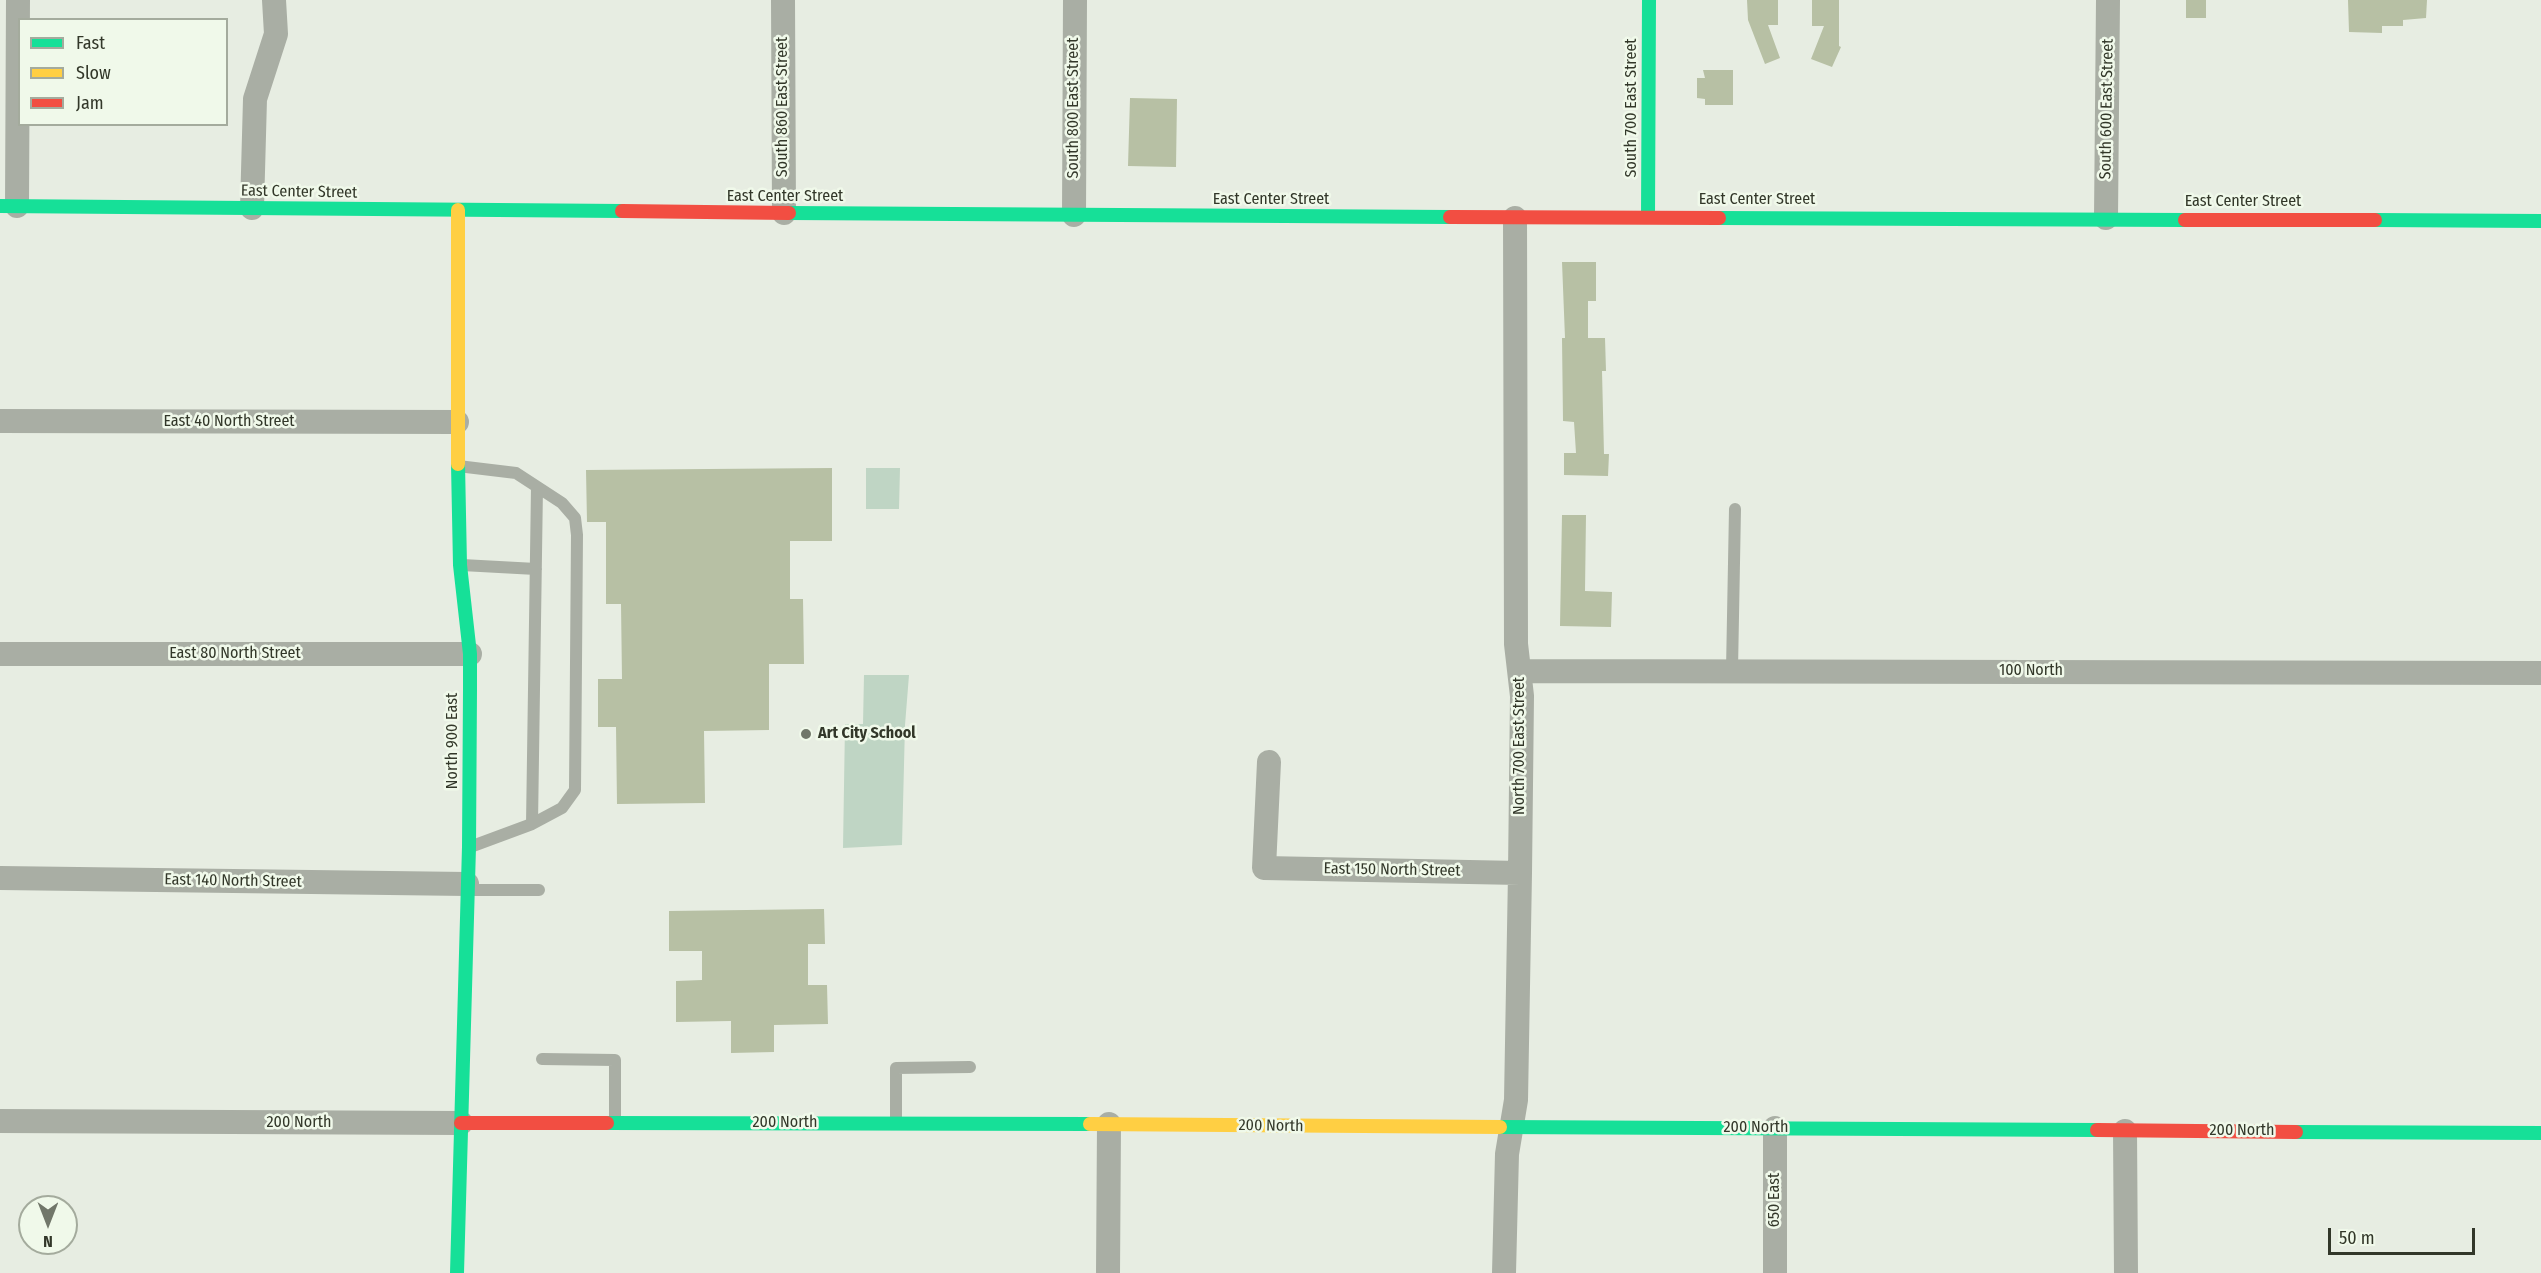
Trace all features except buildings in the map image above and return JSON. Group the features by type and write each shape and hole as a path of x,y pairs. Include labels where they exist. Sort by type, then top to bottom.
{"street":[{"path":"9,206 18,0"},
{"path":"252,208 255,99 276,34 274,0"},
{"name":"South 860 East Street","path":"783,0 784,213"},
{"name":"South 800 East Street","path":"1074,215 1075,0"},
{"name":"South 700 East Street","path":"1648,216 1649,0"},
{"name":"South 600 East Street","path":"2106,218 2108,0"},
{"name":"East Center Street","path":"9,206 1515,218 1648,216 2541,221"},
{"name":"North 900 East","path":"457,1273 469,847 470,654 460,565 458,210"},
{"name":"North 700 East Street","path":"1504,1273 1507,1154 1516,1100 1520,873 1520,671 1516,632 1515,218"},
{"name":"East 40 North Street","path":"0,421 458,422"},
{"name":"East 80 North Street","path":"0,654 470,654"},
{"name":"100 North","path":"1520,671 2541,673"},
{"name":"East 150 North Street","path":"1269,762 1264,867 1520,873"},
{"name":"East 140 North Street","path":"0,878 467,887"},
{"name":"200 North","path":"0,1121 1109,1124 2541,1133"},
{"path":"1108,1273 1109,1124"},
{"name":"650 East","path":"1775,1128 1775,1273"},
{"path":"2125,1131 2126,1273"}],"lane":[{"path":"458,466 516,473 562,503 571,512 577,525 577,780 571,799 562,808 532,824 469,847"},
{"path":"532,824 537,487"},
{"path":"1732,670 1735,509"},
{"path":"460,565 536,569"},
{"path":"467,887 539,890"},
{"path":"542,1059 615,1060 615,1123"},
{"path":"896,1123 896,1068 970,1067"}],"green space":[{"path":"866,468 900,468 899,509 866,509"},
{"path":"864,675 909,675 905,725 902,845 843,848 845,724 863,724"}],"traffic: fast":[{"path":"1648,216 1649,0"},
{"path":"0,206 622,211"},
{"path":"789,213 1450,217"},
{"path":"1719,218 2185,220"},
{"path":"2375,220 2541,221"},
{"path":"457,1273 469,847 470,690 470,654 460,565 458,464"},
{"path":"607,1123 1090,1124"},
{"path":"1500,1127 2097,1130"},
{"path":"2296,1132 2541,1133"}],"traffic: slow":[{"path":"458,210 458,464"},
{"path":"1090,1124 1500,1127"}],"traffic: jam":[{"path":"622,211 789,213"},
{"path":"1450,217 1719,218"},
{"path":"2185,220 2375,220"},
{"path":"461,1123 607,1123"},
{"path":"2097,1130 2296,1132"}],"place":[{"name":"Art City School","path":"806,734"}]}
